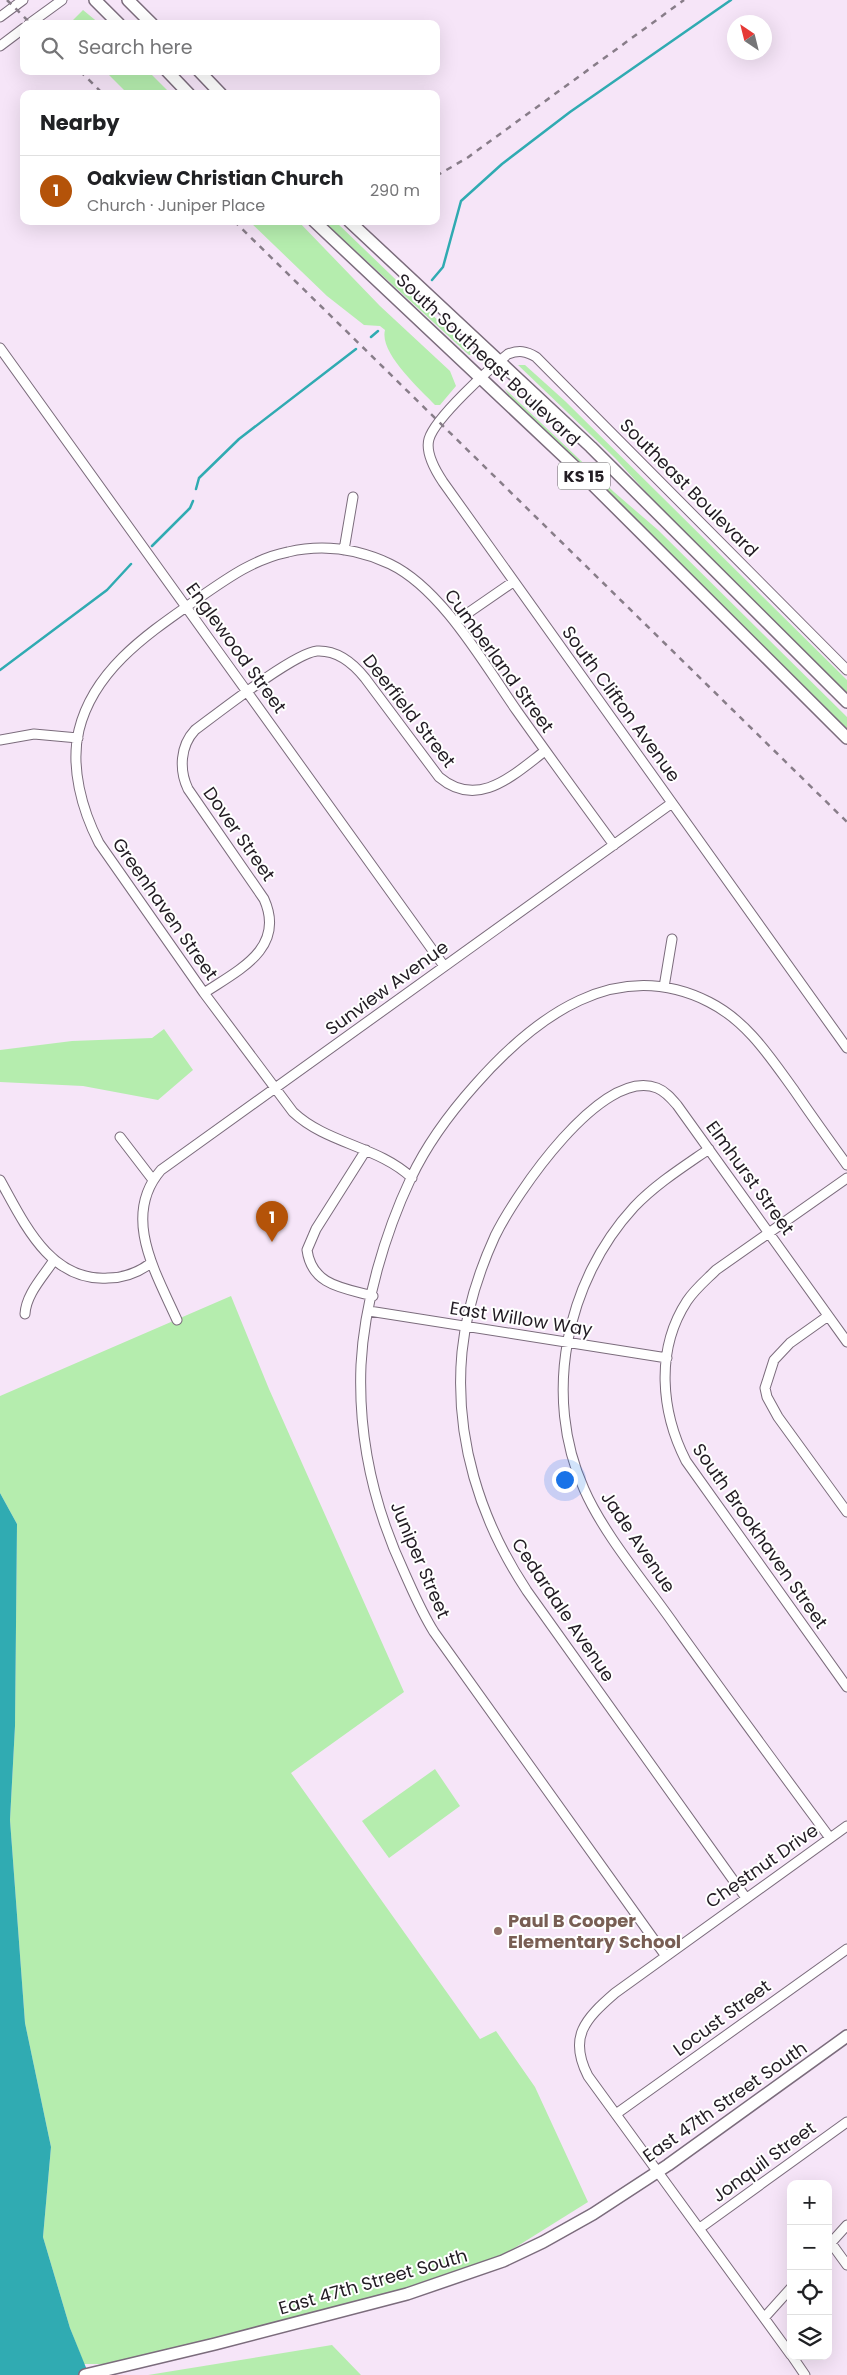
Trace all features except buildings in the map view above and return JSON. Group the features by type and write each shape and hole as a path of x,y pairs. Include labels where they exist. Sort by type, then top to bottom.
{"main road":[{"path":"95,0 115,20"},
{"path":"128,0 148,20"},
{"path":"134,0 148,20"},
{"path":"171,75 185,90"},
{"path":"203,75 217,90"},
{"name":"South Southeast Boulevard","path":"318,225 595,487 847,738"},
{"name":"South Southeast Boulevard","path":"353,225 592,447 847,702"},
{"name":"East 47th Street South","path":"85,2375 215,2344 407,2294 476,2272 543,2242 581,2222 658,2171 847,2036"}],"street":[{"path":"0,17 23,0"},
{"path":"34,20 62,0"},
{"path":"0,46 20,31"},
{"name":"Englewood Street","path":"0,348 444,966"},
{"name":"Southeast Boulevard","path":"500,361 515,352 529,353 536,357 847,670"},
{"name":"South Clifton Avenue","path":"500,361 439,421 429,440 429,449 436,471 513,582 847,1048"},
{"path":"344,550 353,497"},
{"name":"Cumberland Street","path":"187,607 240,570 267,558 296,550 316,548 344,550 377,558 407,574 436,600 455,622 545,751 614,845"},
{"path":"455,622 513,582"},
{"name":"Greenhaven Street","path":"187,607 141,640 114,666 90,703 82,721 78,738 78,780 91,827 106,852 204,992 293,1112 310,1126 366,1150 412,1178"},
{"name":"Deerfield Street","path":"248,692 297,657 307,653 329,652 346,659 360,672 439,777 453,787 469,792 485,790 505,780 545,751"},
{"name":"Dover Street","path":"204,992 255,957 268,937 270,927 268,908 264,899 188,789 183,774 184,752 190,735 248,692"},
{"path":"0,740 34,734 78,738"},
{"name":"Sunview Avenue","path":"177,1320 151,1263 143,1229 144,1199 153,1180 161,1170 672,803"},
{"path":"664,987 672,939"},
{"name":"Juniper Street","path":"665,1955 434,1632 412,1592 378,1508 365,1451 361,1400 361,1362 369,1311 395,1216 412,1178 440,1130 468,1093 509,1049 544,1019 584,998 614,988 644,985 664,987 694,995 710,1002 730,1016 751,1034 847,1165"},
{"name":"Elmhurst Street","path":"602,1103 625,1089 639,1086 656,1088 668,1095 770,1232 847,1342"},
{"name":"Cedardale Avenue","path":"602,1103 551,1151 511,1206 486,1258 466,1326 461,1377 464,1430 474,1482 498,1544 527,1591 746,1898"},
{"path":"120,1137 153,1180"},
{"name":"Jade Avenue","path":"709,1149 651,1191 612,1234 594,1263 582,1288 568,1343 564,1370 565,1420 574,1462 591,1503 610,1533 712,1677 830,1838"},
{"path":"366,1150 316,1229 307,1250 311,1265 327,1284 373,1296"},
{"name":"South Brookhaven Street","path":"847,1178 716,1270 687,1301 678,1319 667,1358 664,1390 671,1427 686,1461 847,1687"},
{"path":"0,1180 34,1237 54,1260 76,1274 101,1279 125,1275 144,1268 151,1263"},
{"path":"25,1314 25,1306 30,1296 54,1260"},
{"name":"East Willow Way","path":"369,1311 667,1358"},
{"path":"828,1316 790,1343 774,1360 765,1388 767,1397 778,1417 847,1512"},
{"name":"Chestnut Drive","path":"616,2114 588,2076 578,2050 583,2030 591,2016 600,2005 665,1955 847,1826"},
{"name":"Locust Street","path":"616,2114 847,1948"},
{"path":"616,2114 787,2350"},
{"name":"Jonquil Street","path":"700,2228 847,2122"},
{"path":"832,2242 847,2225"},
{"path":"832,2248 847,2265"},
{"path":"764,2318 787,2292"},
{"path":"794,2360 805,2375"}],"green space":[{"path":"83,10 95,20 73,20"},
{"path":"109,75 152,75 167,90 124,90"},
{"path":"253,225 302,225 380,306 450,371 456,386 440,405 435,405 394,360 385,339 385,330 380,326 364,325 327,296"},
{"path":"327,225 339,225 474,355 469,355"},
{"path":"518,365 525,365 565,401 847,680 847,694 655,502 615,458"},
{"path":"504,388 614,492 658,530 847,717 847,730 619,503 512,400"},
{"path":"164,1029 193,1070 158,1100 83,1086 0,1082 0,1050 72,1041 152,1038"},
{"path":"231,1296 269,1389 404,1692 291,1773 480,2039 496,2031 535,2087 588,2202 476,2272 128,2364 84,2364 70,2328 43,2237 51,2147 25,2023 10,1820 15,1726 17,1524 0,1493 0,1396"},
{"path":"435,1769 460,1806 389,1858 362,1821"},
{"path":"332,2345 361,2375 148,2375"}],"water":[{"path":"0,1493 17,1524 15,1726 10,1820 25,2023 51,2147 43,2237 70,2328 89,2375 0,2375"}],"waterway":[{"path":"432,280 443,267 461,201 502,164 570,112 731,0"},
{"path":"371,337 378,331"},
{"path":"196,489 199,478 239,439 356,349"},
{"path":"152,546 190,508 193,501"},
{"path":"0,670 107,590 131,564"}],"railway":[{"path":"7,0 27,20"},
{"path":"440,174 467,158 684,0"},
{"path":"84,75 99,90"},
{"path":"238,225 847,822"}],"place":[{"name":"Oakview Christian Church","path":"272,1242"},
{"name":"Paul B Cooper Elementary School","path":"498,1931"}]}
